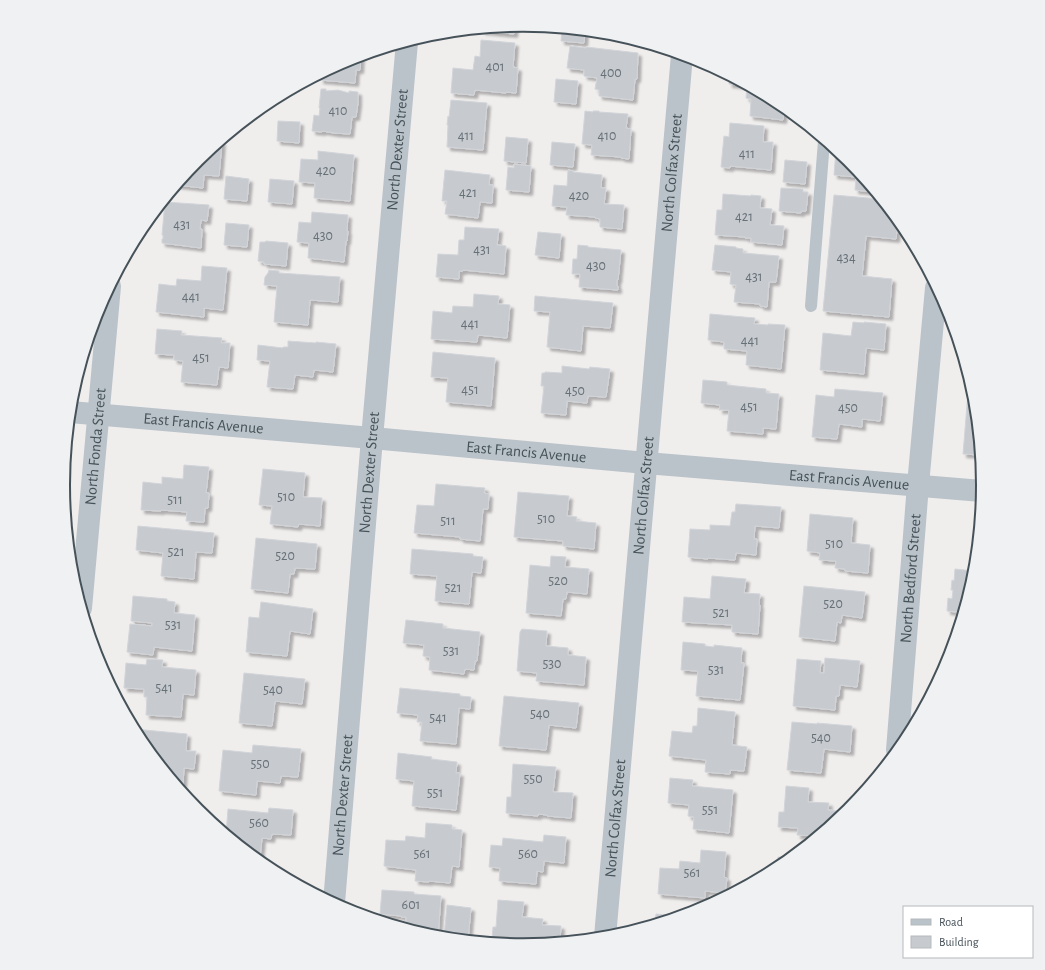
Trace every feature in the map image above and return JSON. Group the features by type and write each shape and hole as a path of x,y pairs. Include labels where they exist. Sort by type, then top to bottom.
{"street":[{"name":"North Dexter Street","path":"334,897 372,438 407,47"},
{"name":"North Colfax Street","path":"606,930 681,61"},
{"name":"North Fonda Street","path":"83,594 109,302"},
{"name":"North Bedford Street","path":"898,739 918,485 942,315"},
{"name":"East Francis Avenue","path":"75,412 976,490"}],"lane":[{"path":"811,306 823,146"}],"building":[{"path":"514,32 514,34 501,33"},
{"path":"562,34 585,36 584,43 561,41"},
{"path":"481,40 515,43 513,67 518,68 516,93 475,90 474,95 451,93 453,68 473,70 475,56 480,57"},
{"path":"570,46 638,53 637,79 635,79 633,100 599,96 599,90 595,89 597,78 584,76 584,70 567,68"},
{"path":"361,62 360,70 356,70 355,83 320,80"},
{"path":"556,79 578,81 576,104 554,102"},
{"path":"321,89 326,89 326,91 338,90 349,93 349,91 358,92 356,117 352,117 350,134 312,131 314,115 319,116"},
{"path":"747,92 783,115 783,120 750,116 751,99 746,98"},
{"path":"451,100 487,103 483,150 447,147 447,125"},
{"path":"585,111 628,114 626,128 631,129 629,159 591,155 592,145 582,144"},
{"path":"278,121 300,122 299,143 277,141"},
{"path":"730,123 764,126 763,142 773,142 771,170 730,166 730,168 721,167 724,136 729,137"},
{"path":"506,137 528,139 526,163 504,161"},
{"path":"552,142 575,144 573,167 550,165"},
{"path":"222,146 219,176 204,175 203,188 182,186"},
{"path":"318,151 354,155 350,201 314,198 315,183 299,182 301,159 318,160"},
{"path":"835,158 854,177 834,175"},
{"path":"785,160 807,162 805,184 783,182"},
{"path":"514,164 531,166 529,192 506,190 508,167 514,168"},
{"path":"445,170 490,175 489,185 493,185 492,203 480,202 478,218 445,214 447,201 442,201"},
{"path":"568,170 573,172 602,175 601,188 606,188 604,204 624,205 622,229 600,227 600,219 595,217 566,215 567,207 552,206 554,185 567,186"},
{"path":"226,176 249,179 247,201 224,199"},
{"path":"270,179 294,181 292,204 268,202"},
{"path":"856,179 867,191 855,190"},
{"path":"781,188 803,189 803,192 808,192 806,211 801,211 801,213 779,211"},
{"path":"723,194 761,196 760,208 772,209 770,225 784,226 782,245 751,242 751,238 745,237 715,235 717,210 722,210"},
{"path":"834,195 873,198 897,230 896,239 866,236 862,276 892,279 889,317 823,311"},
{"path":"169,202 209,205 207,221 201,220 201,248 162,243 165,207"},
{"path":"312,212 348,215 348,231 344,262 308,258 309,243 297,242 299,222 311,223"},
{"path":"226,223 249,225 247,247 224,245"},
{"path":"465,227 499,229 497,245 506,246 504,274 463,270 459,271 459,279 436,277 438,254 458,255 459,240 464,240"},
{"path":"538,232 561,234 559,258 535,255"},
{"path":"266,241 288,243 286,266 264,264 264,262 258,261 260,242"},
{"path":"578,245 621,250 617,280 618,290 579,287 580,274 572,274 573,259 577,259"},
{"path":"715,245 743,249 743,253 779,256 776,282 769,282 767,307 760,306 760,304 734,302 736,285 730,284 731,272 712,270"},
{"path":"202,266 227,268 223,310 204,308 204,317 156,312 159,284 176,286 177,279 201,281"},
{"path":"269,270 279,271 279,273 340,277 338,302 310,300 308,325 274,322 277,286 264,285 265,277"},
{"path":"474,294 499,296 498,304 510,305 507,338 478,335 477,342 431,339 433,311 452,313 453,306 473,307"},
{"path":"535,296 613,303 610,328 583,326 581,351 547,347 550,312 534,311"},
{"path":"710,314 755,318 754,324 785,325 781,369 746,365 747,351 724,349 724,342 708,340"},
{"path":"853,322 886,324 884,350 866,348 864,374 820,370 823,333 851,336"},
{"path":"157,329 182,331 181,335 222,338 221,343 230,343 228,368 219,367 217,385 181,382 183,361 174,360 174,355 155,354"},
{"path":"288,341 336,344 333,372 314,370 313,377 295,375 293,389 267,387 270,361 257,360 258,345 283,348 288,347"},
{"path":"433,352 495,358 491,406 446,402 448,378 431,377"},
{"path":"562,366 589,369 590,367 610,369 606,397 588,396 587,403 567,401 566,415 541,413 544,386 541,386 542,373 562,373"},
{"path":"703,380 727,382 727,385 766,389 766,393 779,394 776,429 763,428 763,434 727,431 729,410 719,410 720,405 701,403"},
{"path":"835,389 883,393 880,421 862,419 862,427 839,424 837,439 812,437 816,395 834,397"},
{"path":"967,399 975,455 963,454"},
{"path":"184,465 209,467 206,493 209,493 208,508 205,508 204,522 186,521 187,512 141,510 143,482 162,484 162,477 183,479"},
{"path":"263,469 305,473 303,497 322,498 320,526 299,524 298,527 270,524 272,506 259,505"},
{"path":"436,484 485,488 484,493 489,494 488,509 483,509 480,541 460,539 460,537 414,533 417,505 434,506"},
{"path":"518,492 569,496 567,516 577,517 576,521 596,523 594,549 563,546 563,541 514,537"},
{"path":"736,504 781,507 779,528 755,526 754,539 757,539 756,555 736,553 735,560 688,557 690,529 710,530 710,525 730,526 732,512 735,512"},
{"path":"810,514 853,518 851,543 870,545 868,573 845,571 845,569 835,568 836,561 819,560 820,553 807,551"},
{"path":"138,526 214,533 212,553 196,552 194,579 161,576 163,553 136,550"},
{"path":"256,538 317,544 315,569 295,568 294,574 290,574 288,593 251,589"},
{"path":"412,549 473,554 473,556 483,557 481,573 472,572 469,604 435,601 437,576 410,574"},
{"path":"551,556 566,557 565,567 589,569 587,594 567,592 566,599 563,599 561,616 526,613 530,565 550,567"},
{"path":"955,569 967,570 957,612 947,611 948,598 952,599 952,580 954,581"},
{"path":"712,576 746,579 744,593 760,594 758,634 732,632 732,625 682,622 684,597 710,599"},
{"path":"804,586 865,592 862,618 842,615 841,623 837,622 835,641 799,637"},
{"path":"133,596 167,599 167,601 175,602 174,613 195,615 192,651 154,647 153,655 127,652 130,624 152,626 152,623 131,621"},
{"path":"261,602 313,609 310,634 290,631 287,656 246,652 249,617 259,618"},
{"path":"406,620 443,624 443,628 480,632 477,661 475,661 474,670 465,669 464,674 429,670 430,657 423,656 424,645 403,643"},
{"path":"522,629 547,631 546,646 568,648 568,655 586,657 584,685 536,681 537,673 517,671 520,632"},
{"path":"683,642 705,644 705,646 714,647 714,645 742,648 741,663 744,663 740,700 696,696 698,671 681,670"},
{"path":"825,658 860,661 857,687 840,685 839,696 836,696 835,710 793,706 797,659 821,661 820,673 824,673"},
{"path":"147,659 163,660 162,667 196,670 194,695 183,694 181,717 146,715 147,697 144,697 144,689 124,688 126,663 146,665"},
{"path":"244,673 305,679 302,704 275,701 272,726 239,723"},
{"path":"400,688 460,694 460,696 471,697 470,709 459,708 456,744 420,741 422,722 417,722 418,715 397,713"},
{"path":"504,696 579,703 576,728 549,725 546,750 499,746"},
{"path":"698,708 735,712 732,745 747,747 744,771 730,770 730,774 705,772 706,760 669,756 672,731 692,733 693,726 697,726"},
{"path":"792,722 852,726 850,752 824,749 821,773 787,770"},
{"path":"142,730 187,734 186,751 196,751 194,769 184,768 183,784 163,761"},
{"path":"253,745 301,749 298,777 281,776 280,783 257,781 256,795 219,791 223,750 252,753"},
{"path":"398,753 457,762 456,773 460,773 456,810 412,806 414,781 396,779"},
{"path":"513,764 556,767 553,792 573,793 571,818 538,814 538,816 506,813 507,797 511,797"},
{"path":"670,778 693,780 692,786 733,790 729,833 693,829 694,817 688,816 689,805 668,803"},
{"path":"786,786 809,788 808,802 829,803 828,810 837,811 809,836 797,835 798,828 778,827 779,812 784,812"},
{"path":"269,808 293,810 291,835 272,834 271,839 262,838 260,854 226,828 228,809 268,813"},
{"path":"426,823 452,825 452,829 462,830 459,867 452,866 450,883 415,881 416,870 384,866 386,840 405,841 406,836 425,838"},
{"path":"544,835 566,837 564,863 544,861 543,872 537,871 536,884 499,881 500,868 489,867 491,845 502,846 503,838 543,842"},
{"path":"701,850 726,852 724,877 727,878 725,890 720,892 705,891 705,898 658,894 660,868 679,869 680,861 700,863"},
{"path":"382,890 414,892 414,894 441,896 439,930 406,923 406,917 380,914"},
{"path":"498,900 524,902 522,917 543,919 542,925 561,926 560,936 522,938 492,937 493,927 496,927"},
{"path":"447,905 471,908 469,935 445,931"},
{"path":"656,914 665,915 656,918"}]}
